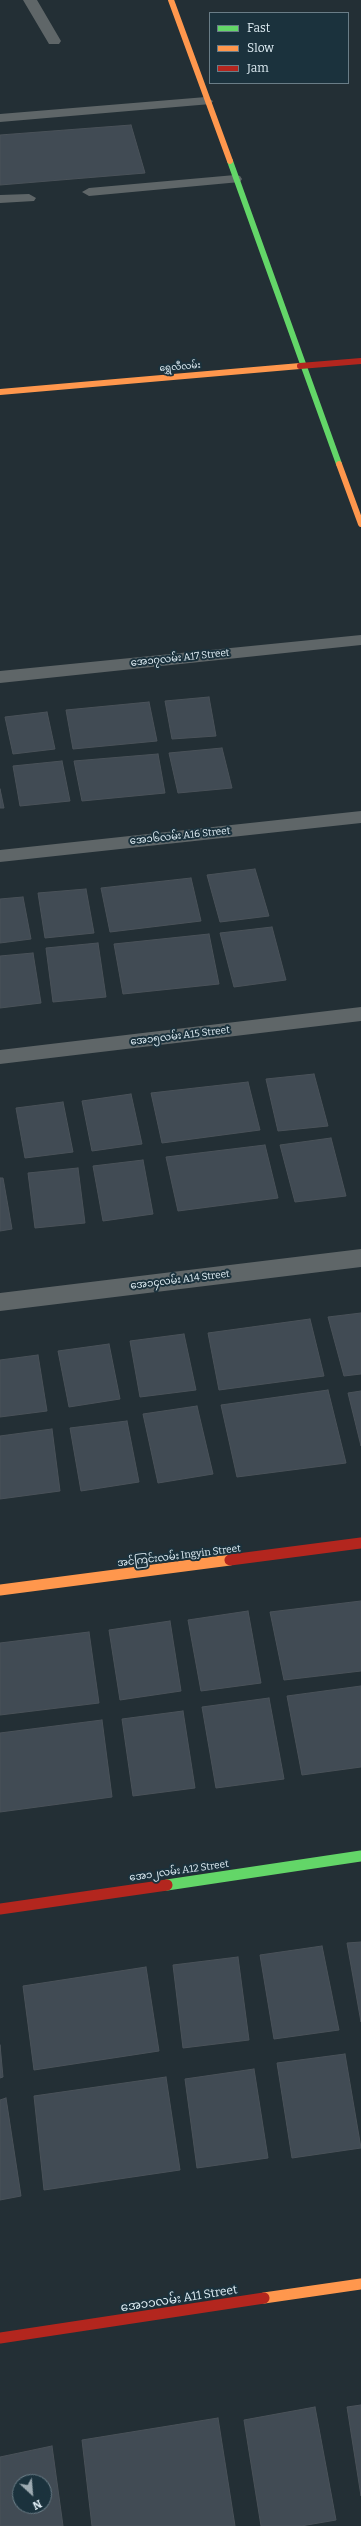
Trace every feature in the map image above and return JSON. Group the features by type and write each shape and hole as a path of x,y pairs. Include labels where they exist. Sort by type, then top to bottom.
{"street":[{"path":"30,0 54,41"},
{"path":"171,0 206,101 361,524"},
{"path":"0,118 206,101"},
{"path":"89,192 235,179"},
{"path":"0,199 29,198"},
{"name":"ရွှေလီလမ်း","path":"0,392 361,361"},
{"name":"အေ၁၇လမ်း A17 Street","path":"0,677 361,640"},
{"name":"အေ၁၆လမ်း A16 Street","path":"0,856 361,817"},
{"name":"အေ၁၅လမ်း A15 Street","path":"0,1058 361,1014"},
{"name":"အေ၁၄လမ်း A14 Street","path":"0,1302 361,1258"},
{"name":"အင်ကြင်းလမ်း Ingyin Street","path":"0,1590 361,1543"},
{"name":"အေ၁၂လမ်း A12 Street","path":"0,1909 361,1856"},
{"name":"အေ၁၁လမ်း A11 Street","path":"0,2338 361,2284"}],"building":[{"path":"131,125 145,173 0,185 0,135"},
{"path":"209,697 216,736 172,739 165,701"},
{"path":"149,702 157,741 73,749 66,710"},
{"path":"47,712 55,749 13,754 5,717"},
{"path":"222,748 232,788 178,793 169,753"},
{"path":"158,754 165,793 82,801 74,761"},
{"path":"62,761 70,801 20,806 13,766"},
{"path":"0,789 4,808 0,808"},
{"path":"255,869 269,916 220,922 207,875"},
{"path":"191,878 201,921 110,932 101,888"},
{"path":"86,889 94,933 45,938 38,893"},
{"path":"23,897 31,939 0,943 0,899"},
{"path":"272,927 286,980 234,987 220,933"},
{"path":"209,934 219,984 123,994 114,944"},
{"path":"98,943 106,997 53,1002 46,948"},
{"path":"33,953 41,1003 0,1008 0,956"},
{"path":"314,1074 328,1126 278,1131 266,1079"},
{"path":"248,1082 260,1130 162,1143 151,1093"},
{"path":"131,1094 142,1144 92,1151 82,1101"},
{"path":"63,1102 73,1152 25,1158 16,1108"},
{"path":"331,1138 346,1196 295,1202 280,1145"},
{"path":"265,1145 278,1198 178,1211 166,1157"},
{"path":"143,1160 153,1214 103,1221 93,1166"},
{"path":"78,1168 85,1223 35,1228 28,1173"},
{"path":"0,1178 3,1178 12,1229 0,1231"},
{"path":"361,1313 361,1374 344,1376 328,1317"},
{"path":"310,1319 324,1376 219,1390 208,1333"},
{"path":"184,1334 196,1390 140,1397 130,1341"},
{"path":"109,1344 120,1399 69,1407 58,1351"},
{"path":"38,1355 47,1411 0,1417 0,1360"},
{"path":"328,1390 346,1463 237,1477 221,1405"},
{"path":"361,1391 361,1446 348,1393"},
{"path":"197,1406 213,1474 158,1483 143,1414"},
{"path":"127,1421 139,1482 81,1491 70,1428"},
{"path":"52,1429 60,1491 0,1499 0,1436"},
{"path":"361,1601 361,1671 284,1680 270,1612"},
{"path":"248,1611 261,1683 201,1691 188,1620"},
{"path":"170,1621 181,1691 120,1700 109,1630"},
{"path":"89,1632 99,1703 0,1715 0,1643"},
{"path":"361,1686 361,1767 302,1775 287,1696"},
{"path":"269,1698 284,1779 216,1788 202,1707"},
{"path":"183,1711 195,1788 133,1796 122,1719"},
{"path":"102,1720 112,1797 0,1812 0,1733"},
{"path":"361,1942 361,2022 347,1943"},
{"path":"322,1946 339,2030 274,2039 260,1955"},
{"path":"238,1957 249,2040 183,2048 173,1965"},
{"path":"146,1967 159,2051 34,2070 23,1986"},
{"path":"0,2045 3,2077 0,2078"},
{"path":"345,2054 361,2148 292,2158 277,2063"},
{"path":"254,2069 268,2158 197,2168 185,2079"},
{"path":"166,2077 180,2170 44,2190 34,2096"},
{"path":"6,2098 21,2196 0,2200 0,2100"},
{"path":"361,2405 361,2496 347,2407"},
{"path":"315,2407 336,2520 301,2526 261,2526 244,2420"},
{"path":"218,2418 235,2526 92,2526 82,2440"},
{"path":"52,2446 63,2526 0,2526 0,2457"}],"traffic: fast":[{"path":"230,161 339,464"},
{"path":"167,1885 361,1856"}],"traffic: slow":[{"path":"171,0 230,161"},
{"path":"0,392 300,366"},
{"path":"339,464 361,524"},
{"path":"0,1590 230,1560"},
{"path":"264,2298 361,2284"}],"traffic: jam":[{"path":"300,366 361,361"},
{"path":"230,1560 361,1543"},
{"path":"0,1909 167,1885"},
{"path":"0,2338 264,2298"}]}
